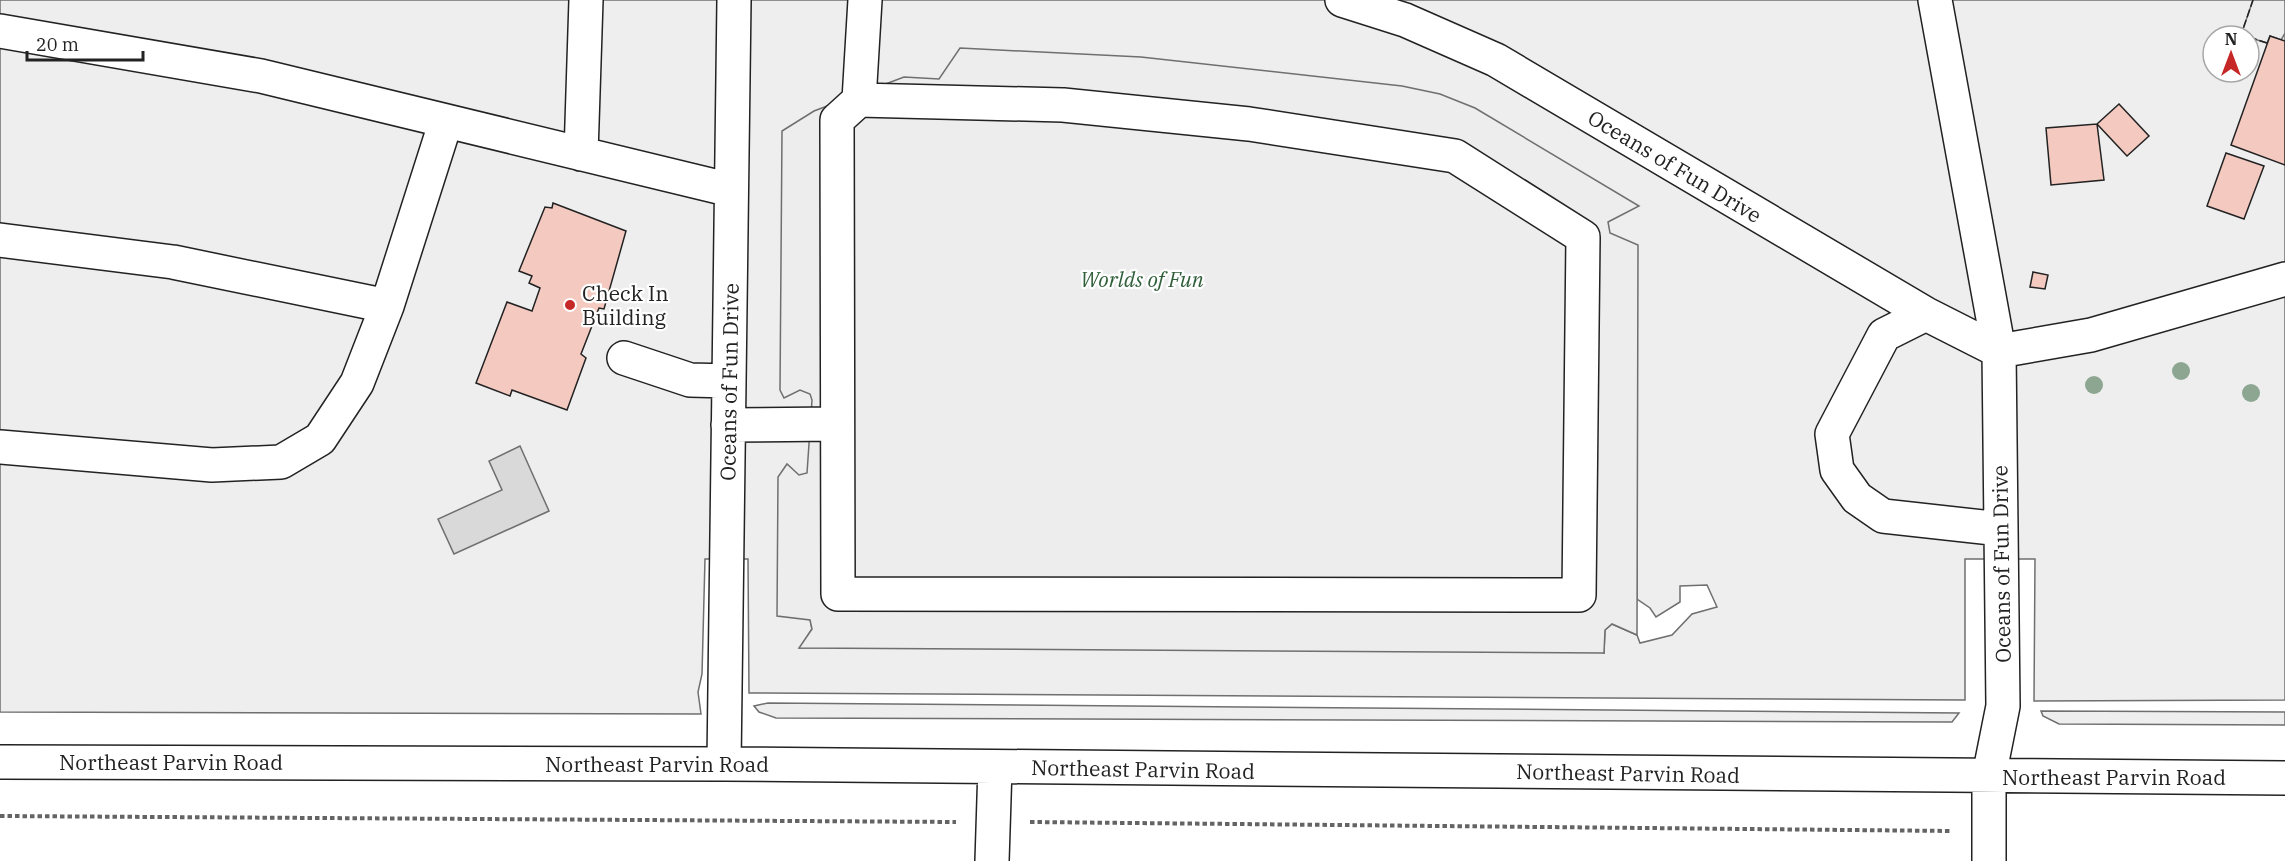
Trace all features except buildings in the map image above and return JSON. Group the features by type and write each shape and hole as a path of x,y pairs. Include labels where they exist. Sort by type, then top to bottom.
{"street":[{"path":"581,154 586,0"},
{"name":"Oceans of Fun Drive","path":"724,764 734,0"},
{"path":"859,100 865,0"},
{"name":"Oceans of Fun Drive","path":"1342,0 1405,20 1496,60 1926,314 1999,351"},
{"name":"Oceans of Fun Drive","path":"1935,0 1999,351 2002,706 1989,776 1989,861"},
{"path":"0,31 261,76 731,190"},
{"path":"859,100 1064,105 1249,124 1455,156 1583,237 1579,595 838,594 837,120 859,100"},
{"path":"0,447 212,465 281,462 320,439 357,383 387,306 446,121"},
{"path":"0,240 173,262 387,306"},
{"path":"1999,351 2091,335 2285,279"},
{"path":"1926,314 1884,335 1832,434 1837,470 1857,498 1883,516 2001,529"},
{"path":"624,358 690,380 729,381"},
{"path":"728,425 836,424"},
{"name":"Northeast Parvin Road","path":"0,762 724,764 2285,778"},
{"path":"992,861 995,767"}],"green space":[{"name":"Worlds of Fun","path":"0,0 2285,0 2285,700 2034,701 2035,559 1965,559 1965,700 749,693 748,559 705,559 702,674 698,692 701,714 0,712","holes":["1637,559 1637,599 1650,608 1656,617 1680,602 1680,586 1707,585 1717,607 1692,614 1672,635 1640,643 1637,635 1612,624 1605,630 1604,653 1499,626 800,648 812,629 810,619"]},
{"path":"768,703 1959,713 1952,722 776,718 759,712 754,706"},
{"path":"2041,711 2285,712 2285,725 2059,724 2043,716"}],"shaded area":[{"path":"2253,0 2285,0 2285,33 2281,40 2270,36 2267,43 2261,41 2261,24 2245,24"},
{"path":"960,48 1141,57 1402,86 1440,94 1475,108 1639,206 1608,222 1610,233 1638,245 1637,635 1612,624 1605,630 1604,653 799,648 812,629 810,620 777,616 778,477 787,464 799,475 807,473 812,400 810,394 800,390 784,398 780,390 782,131 814,111 904,77 939,79"},
{"path":"520,446 549,511 454,554 438,519 502,490 489,461"}],"fence":[{"path":"2245,24 2253,0"},
{"path":"2261,41 2267,43"}],"place":[{"name":"Check In Building","path":"570,305"}]}
